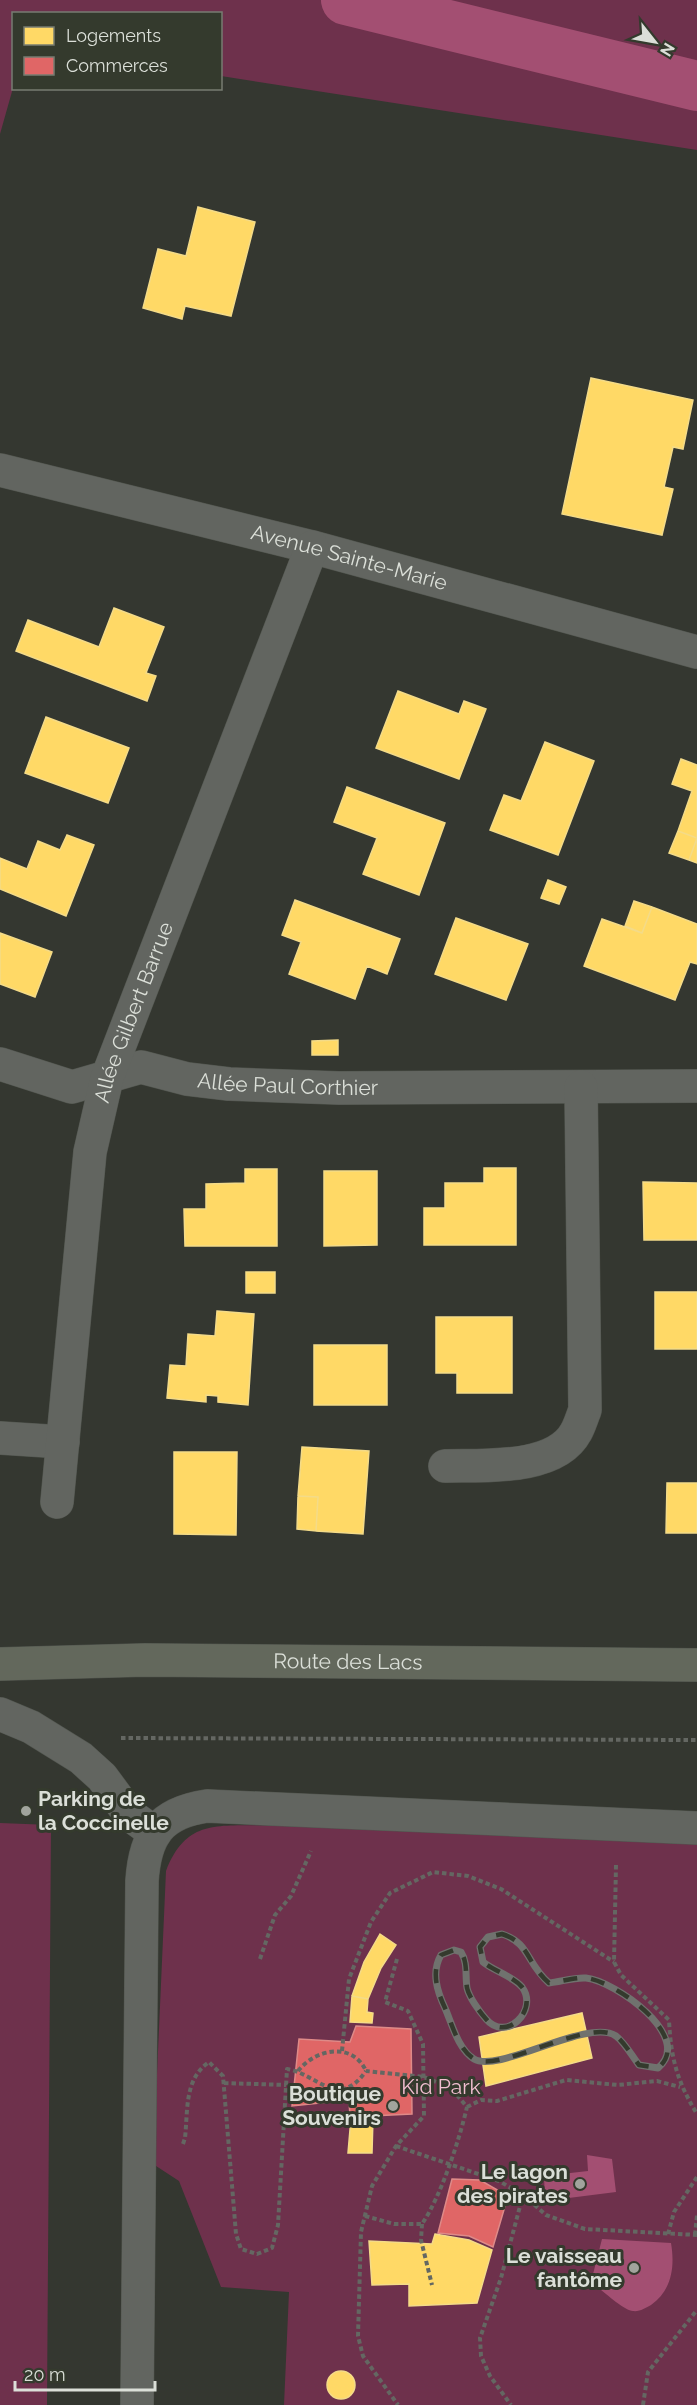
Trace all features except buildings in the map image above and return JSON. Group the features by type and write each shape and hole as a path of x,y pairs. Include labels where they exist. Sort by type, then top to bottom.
{"main road":[{"name":"Route des Lacs","path":"0,1664 145,1660 697,1665"}],"street":[{"name":"Avenue Sainte-Marie","path":"0,470 312,547 697,652"},
{"name":"Allée Gilbert Barrue","path":"57,1502 90,1152 107,1078 312,547"},
{"name":"Allée Paul Corthier","path":"0,1064 72,1087 141,1067 187,1079 229,1084 339,1088 697,1086"},
{"path":"445,1466 526,1463 554,1452 575,1434 585,1410 581,1087"},
{"path":"0,1438 63,1442"},
{"path":"0,1714 61,1743 102,1777 130,1815 155,1833"},
{"path":"137,2405 142,1881 146,1847 155,1833 172,1815 185,1809 207,1806 697,1828"}],"path":[{"path":"61,1743 141,1737 535,1742 697,1740"},
{"path":"260,1959 275,1915 291,1896 315,1841"},
{"path":"614,1962 615,1857"},
{"path":"342,2052 349,1979 371,1922 390,1893 433,1872 468,1876 501,1889 614,1962 621,1975 669,2020 671,2045 680,2086 697,2114"},
{"path":"397,1959 385,2002 408,2012 423,2044 424,2116 396,2146 372,2186 360,2255 358,2336 363,2356 398,2405"},
{"path":"298,2071 311,2059 329,2052 342,2052 352,2053 360,2059 366,2071"},
{"path":"181,2147 185,2138 190,2084 200,2068 209,2062 223,2076 236,2234 241,2249 257,2254 272,2248 278,2225 288,2069 298,2071 324,2087 334,2088 349,2087 359,2081 366,2071"},
{"path":"366,2071 424,2077 451,2088 467,2107"},
{"path":"467,2107 481,2100 497,2101 566,2080 618,2085 657,2081 680,2086"},
{"path":"224,2082 286,2085"},
{"path":"432,2284 421,2240 422,2224 434,2206 462,2129 467,2107"},
{"path":"396,2146 498,2181 523,2195 546,2216 585,2229 696,2235 697,2215"},
{"path":"668,2234 674,2212 697,2177"},
{"path":"511,2405 490,2376 481,2356 480,2338 501,2278 523,2195"},
{"path":"365,2216 394,2224 422,2224"},
{"path":"643,2405 648,2372 697,2310"}],"green space":[{"path":"0,0 697,0 697,150 222,76 222,12 12,12 12,90 0,134"},
{"path":"0,1823 51,1825 47,2405 0,2405"},
{"name":"Kid Park","path":"269,1825 697,1844 697,2405 284,2405 289,2292 221,2287 179,2181 153,2164 166,1871 174,1854 184,1841 195,1833 220,1826"}],"shaded area":[{"name":"Le lagon des pirates","path":"587,2155 612,2159 616,2192 545,2201 544,2176 588,2171"},
{"name":"Le vaisseau fantôme","path":"602,2239 671,2243 673,2261 668,2285 651,2305 638,2311 629,2310 591,2282"}],"waterway":[{"path":"346,0 697,86"}],"railway":[{"path":"502,1934 523,1948 549,1983 582,1978 599,1981 615,1989 647,2012 659,2027 666,2041 667,2055 658,2068 639,2065 616,2036 603,2032 565,2039 503,2059 486,2062 468,2055 456,2036 440,1995 436,1982 436,1968 441,1955 454,1950 461,1952 465,1965 467,1988 477,2008 494,2025 502,2027 511,2025 523,2014 526,1996 518,1983 483,1962 480,1947 488,1937 502,1934"}],"place":[{"name":"Parking de la Coccinelle","path":"26,1811"},
{"name":"Boutique Souvenirs","path":"393,2106"},
{"name":"Le lagon des pirates","path":"580,2184"},
{"name":"Le vaisseau fantôme","path":"634,2268"}]}
